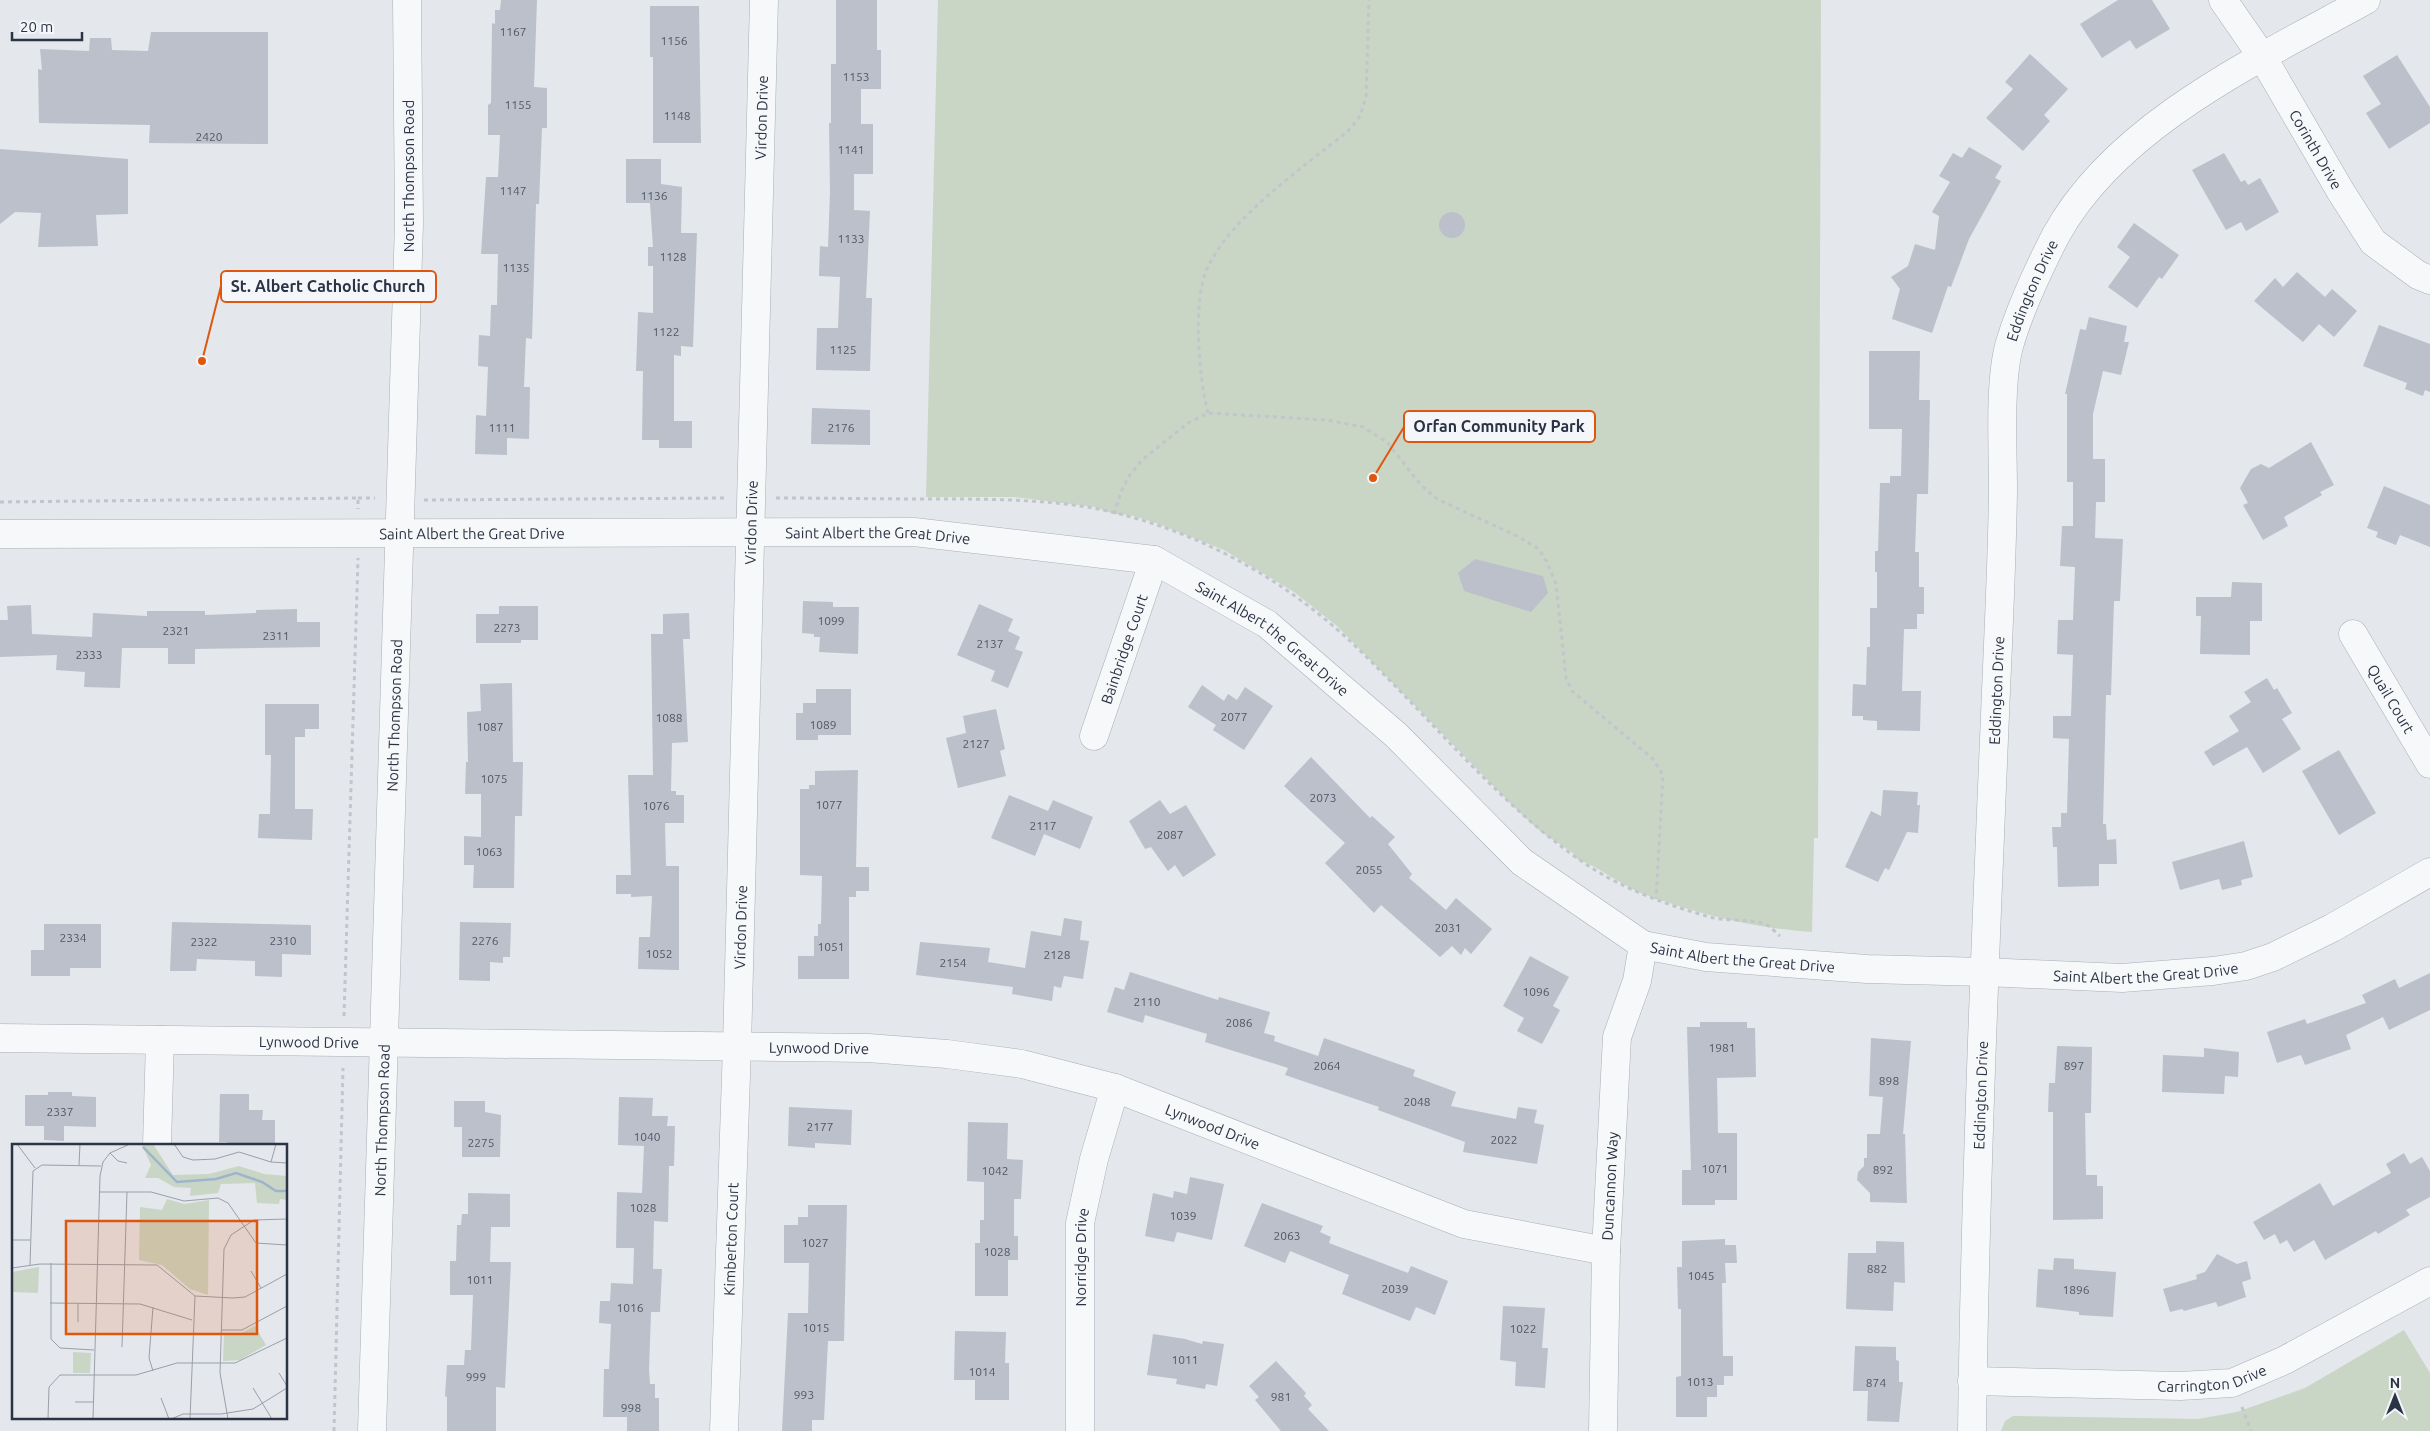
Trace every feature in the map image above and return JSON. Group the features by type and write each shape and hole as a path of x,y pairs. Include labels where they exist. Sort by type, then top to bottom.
{"street":[{"name":"North Thompson Road","path":"372,1431 408,223 408,0"},
{"name":"Virdon Drive","path":"737,1046 764,0"},
{"name":"Corinth Drive","path":"2223,0 2263,58 2341,192 2373,242 2418,275 2430,280"},
{"name":"Eddington Drive","path":"1972,1431 1985,972 2002,563 2004,395 2008,350 2023,305 2058,232 2100,173 2148,130 2205,92 2366,0"},
{"name":"Saint Albert the Great Drive","path":"0,534 914,532 1154,560 1267,624 1396,735 1522,862 1643,945 1706,957 1867,969 2122,978 2213,971 2246,966 2273,957 2332,928 2430,872"},
{"name":"Bainbridge Court","path":"1094,736 1154,560"},
{"name":"Quail Court","path":"2353,634 2430,764"},
{"name":"Duncannon Way","path":"1603,1431 1606,1252 1617,1037 1637,981 1643,945"},
{"name":"Lynwood Drive","path":"0,1038 868,1048 947,1054 1022,1064 1115,1088 1464,1224 1606,1252"},
{"path":"157,1144 160,1040"},
{"name":"Kimberton Court","path":"724,1431 737,1046"},
{"name":"Norridge Drive","path":"1080,1431 1080,1223 1094,1159 1115,1088"},
{"name":"Carrington Drive","path":"1972,1380 2180,1386 2232,1383 2285,1360 2430,1280"}],"path":[{"path":"1208,413 1202,388 1198,349 1200,303 1206,270 1224,242 1245,218 1348,131 1360,116 1366,97 1369,0"},
{"path":"1114,514 1121,492 1129,476 1142,460 1188,423 1208,413 1327,420 1363,427 1387,442 1420,484 1436,499 1517,536 1539,549 1547,562 1556,584 1566,678 1572,691 1653,759 1663,775 1656,899"},
{"path":"0,502 358,498 334,1431"}],"green space":[{"path":"938,0 1821,0 1818,838 1814,838 1812,932 1768,927 1704,914 1641,893 1594,866 1577,859 1573,853 1540,831 1512,805 1337,626 1294,592 1224,550 1156,523 1130,515 1114,514 1095,507 1014,497 926,497"},
{"path":"2404,1330 2430,1373 2430,1431 2001,1431 2005,1421 2013,1416 2198,1419 2237,1412 2305,1388"}],"building":[{"path":"501,0 537,0 534,87 547,88 547,128 542,128 539,204 536,204 532,339 526,338 524,387 530,387 529,439 507,438 507,455 475,454 476,415 486,416 488,367 478,366 479,335 490,336 491,305 497,305 498,254 481,254 486,177 498,177 500,135 488,135 488,105 491,103 492,23 495,24 495,10 500,10"},
{"path":"836,0 877,0 877,50 881,50 881,89 861,89 861,124 873,124 873,174 854,174 854,210 870,211 866,298 872,298 870,371 816,370 817,328 838,328 840,277 819,276 820,246 828,247 830,192 829,123 831,123 831,64 836,64"},
{"path":"2118,0 2152,0 2170,29 2136,49 2130,40 2102,58 2080,24"},
{"path":"650,6 699,6 701,143 653,143 653,57 650,57"},
{"path":"151,32 268,32 268,144 149,143 150,125 39,123 38,69 42,70 40,49 89,51 90,38 111,38 112,50 148,51"},
{"path":"2030,54 2068,89 2044,115 2050,121 2023,151 1986,118 2013,89 2005,82"},
{"path":"2397,55 2430,107 2430,123 2389,149 2366,113 2381,104 2363,76"},
{"path":"1969,147 2002,166 1995,178 2001,181 1969,239 1951,287 1948,286 1932,333 1892,319 1900,289 1891,277 1908,266 1915,244 1935,250 1939,216 1932,212 1950,182 1939,176 1953,153 1962,158"},
{"path":"0,149 128,159 128,214 96,215 98,246 38,247 41,213 15,212 0,224"},
{"path":"2224,153 2241,182 2245,180 2248,185 2260,178 2279,212 2246,231 2241,222 2226,230 2192,170"},
{"path":"626,159 661,159 661,184 682,187 681,233 697,233 693,347 681,346 681,356 674,355 674,421 692,421 692,448 659,448 659,440 642,440 643,371 636,371 638,312 653,313 653,266 648,266 648,247 653,247 650,203 626,203"},
{"path":"1452,212 1461,216 1465,225 1461,234 1452,238 1443,234 1439,225 1443,216"},
{"path":"2134,223 2179,255 2162,279 2159,277 2137,308 2108,287 2130,257 2117,247"},
{"path":"2297,272 2325,297 2332,289 2357,311 2334,337 2319,324 2303,342 2254,301 2275,278 2283,287"},
{"path":"2089,317 2127,326 2124,342 2129,342 2121,375 2103,371 2093,414 2093,459 2105,459 2105,502 2096,502 2095,538 2123,539 2120,601 2114,601 2111,695 2106,695 2103,824 2106,824 2107,840 2116,839 2117,864 2099,864 2099,886 2058,887 2057,847 2053,847 2052,827 2061,827 2061,813 2067,813 2069,739 2053,738 2053,716 2071,716 2073,655 2057,654 2058,620 2073,620 2075,567 2060,566 2062,526 2073,526 2073,482 2067,482 2067,394 2065,394 2080,329 2086,330"},
{"path":"2379,325 2430,344 2430,392 2425,390 2423,396 2405,389 2407,383 2363,366"},
{"path":"1869,351 1920,351 1919,400 1930,400 1928,494 1917,494 1915,552 1919,552 1919,587 1924,587 1924,614 1917,614 1917,629 1904,629 1902,691 1921,691 1920,731 1877,730 1877,721 1863,720 1863,716 1852,716 1853,684 1866,685 1867,647 1870,647 1870,608 1877,608 1875,551 1878,551 1880,483 1890,483 1890,476 1901,476 1902,429 1869,429"},
{"path":"812,408 870,410 870,445 811,444"},
{"path":"2311,442 2334,485 2320,492 2322,495 2284,517 2288,526 2263,540 2243,505 2248,503 2240,488 2251,469 2261,464 2269,468"},
{"path":"2384,486 2430,505 2430,547 2400,535 2396,545 2376,537 2378,532 2367,528"},
{"path":"1475,559 1543,576 1548,593 1531,612 1464,591 1458,573"},
{"path":"2232,582 2262,583 2262,621 2250,621 2250,655 2200,654 2201,616 2196,616 2196,597 2231,597"},
{"path":"803,601 833,602 833,607 859,607 858,654 819,652 820,637 814,637 814,634 802,633"},
{"path":"979,604 1013,619 1008,631 1020,637 1015,649 1023,652 1008,688 991,681 995,671 957,655"},
{"path":"31,605 32,634 92,637 93,613 147,616 147,611 205,611 205,615 256,613 256,610 297,609 297,622 320,622 320,647 195,649 195,664 168,664 168,648 122,648 120,688 84,687 85,672 56,670 57,655 0,657 0,620 8,620 7,606"},
{"path":"499,606 538,606 538,640 521,640 521,643 476,643 476,614 499,614"},
{"path":"689,613 690,639 683,639 688,742 672,743 671,791 676,791 676,795 684,795 684,823 665,823 666,866 679,866 679,970 638,969 639,937 650,937 652,896 631,897 631,894 616,894 616,875 631,875 628,775 653,775 651,634 663,634 663,614"},
{"path":"2267,678 2274,690 2277,688 2292,713 2282,719 2301,749 2263,773 2247,747 2213,766 2204,752 2239,731 2229,716 2251,702 2244,692"},
{"path":"512,683 513,762 523,762 522,816 515,816 514,888 473,888 474,865 464,865 464,836 481,837 481,794 465,794 466,762 468,762 467,712 481,711 480,684"},
{"path":"1202,685 1224,701 1228,694 1237,700 1245,687 1273,706 1244,750 1213,730 1216,725 1188,707"},
{"path":"816,689 851,689 851,735 818,735 818,740 796,740 796,713 803,713 803,703 816,703"},
{"path":"265,704 319,704 319,729 305,729 305,737 295,737 295,809 313,809 312,840 258,838 259,814 270,814 271,755 265,755"},
{"path":"996,709 1005,749 1000,751 1006,776 958,788 946,738 966,733 963,716"},
{"path":"2339,750 2376,813 2339,835 2302,771"},
{"path":"1311,757 1370,818 1372,816 1395,837 1388,844 1412,874 1409,878 1446,910 1456,898 1492,929 1471,954 1465,948 1461,955 1452,946 1440,957 1381,905 1374,913 1325,863 1345,843 1284,786"},
{"path":"858,770 856,867 869,867 869,891 856,891 856,897 849,897 849,979 798,979 798,956 814,956 814,936 818,936 818,924 821,924 822,876 800,875 800,789 809,789 809,785 815,785 815,771"},
{"path":"1883,790 1918,792 1917,805 1920,805 1918,833 1907,832 1889,870 1885,868 1878,882 1845,867 1871,811 1881,816"},
{"path":"1009,795 1048,811 1053,800 1093,817 1080,849 1044,834 1035,856 991,838"},
{"path":"1160,800 1170,814 1186,805 1216,855 1183,877 1175,865 1168,871 1151,847 1145,849 1129,821"},
{"path":"2244,841 2253,877 2241,880 2242,885 2222,890 2219,879 2180,890 2172,862"},
{"path":"1064,918 1082,921 1080,940 1089,941 1083,979 1064,976 1061,988 1054,986 1052,1001 1012,994 1013,987 916,975 920,942 990,948 988,962 1025,968 1031,931 1061,936"},
{"path":"172,922 311,925 311,955 282,954 282,977 255,976 255,961 197,959 196,971 170,971"},
{"path":"460,922 511,923 510,957 503,957 503,963 490,962 490,981 459,980"},
{"path":"44,924 101,924 101,968 70,968 70,976 31,976 31,950 44,950"},
{"path":"1530,956 1569,977 1553,1006 1560,1010 1542,1044 1517,1031 1524,1018 1503,1006"},
{"path":"1130,972 1218,1000 1219,997 1270,1012 1264,1033 1275,1036 1274,1041 1318,1056 1324,1038 1415,1070 1413,1076 1456,1092 1451,1106 1516,1119 1518,1107 1537,1110 1534,1123 1544,1125 1537,1164 1463,1152 1465,1142 1378,1110 1379,1107 1285,1075 1288,1068 1205,1042 1207,1034 1145,1015 1143,1023 1107,1012 1115,987 1124,990"},
{"path":"2430,973 2430,1010 2389,1030 2383,1017 2346,1035 2351,1049 2305,1065 2301,1055 2277,1063 2267,1032 2305,1019 2307,1024 2366,1003 2362,995 2395,979 2399,988"},
{"path":"1700,1022 1747,1022 1747,1028 1755,1028 1756,1077 1717,1078 1718,1133 1737,1133 1737,1200 1715,1200 1715,1205 1682,1205 1682,1170 1691,1170 1687,1027 1700,1027"},
{"path":"1871,1038 1911,1041 1903,1134 1905,1134 1907,1203 1870,1202 1870,1193 1857,1180 1858,1172 1864,1166 1864,1158 1867,1158 1867,1134 1880,1134 1883,1097 1869,1096"},
{"path":"2057,1046 2092,1047 2091,1113 2085,1113 2086,1175 2097,1175 2097,1186 2103,1186 2103,1219 2053,1220 2053,1112 2048,1112 2049,1083 2055,1083"},
{"path":"2204,1048 2239,1052 2238,1077 2225,1076 2224,1094 2162,1092 2163,1055 2204,1057"},
{"path":"48,1092 72,1092 72,1096 96,1097 96,1127 64,1126 64,1141 44,1140 44,1126 25,1126 25,1095 48,1095"},
{"path":"220,1094 249,1094 249,1110 263,1110 262,1120 275,1120 275,1144 227,1144 227,1142 219,1142"},
{"path":"619,1097 653,1098 652,1116 668,1116 667,1126 675,1126 674,1166 669,1166 668,1222 654,1221 653,1269 662,1269 660,1312 651,1312 649,1370 650,1384 655,1384 655,1398 659,1398 659,1431 627,1431 627,1417 603,1417 604,1369 609,1369 611,1324 599,1323 600,1301 610,1301 611,1283 633,1284 634,1248 616,1248 617,1192 642,1193 644,1146 618,1145"},
{"path":"454,1101 485,1101 485,1112 501,1115 500,1157 462,1157 462,1127 454,1127"},
{"path":"789,1107 852,1110 851,1145 815,1143 815,1148 788,1146"},
{"path":"968,1122 1008,1123 1007,1159 1023,1160 1021,1199 1014,1199 1014,1236 1018,1236 1018,1260 1008,1260 1008,1296 975,1296 975,1243 980,1243 980,1220 984,1220 984,1182 967,1181"},
{"path":"2404,1153 2410,1164 2422,1157 2430,1171 2430,1197 2406,1210 2410,1215 2378,1234 2376,1231 2325,1260 2314,1240 2294,1252 2287,1240 2280,1244 2275,1234 2264,1240 2253,1222 2320,1183 2333,1206 2391,1173 2386,1164"},
{"path":"1190,1177 1224,1184 1212,1240 1177,1232 1174,1242 1145,1236 1153,1193 1173,1198 1174,1191 1187,1194"},
{"path":"468,1193 510,1194 510,1227 491,1227 490,1262 511,1262 505,1388 496,1387 496,1431 447,1431 447,1397 445,1396 447,1365 464,1365 465,1350 471,1350 473,1295 450,1295 450,1261 456,1261 457,1225 461,1225 462,1214 468,1214"},
{"path":"1262,1203 1323,1226 1320,1232 1331,1237 1329,1243 1408,1273 1411,1266 1448,1281 1435,1315 1416,1307 1410,1321 1342,1294 1349,1275 1290,1251 1285,1263 1244,1246"},
{"path":"808,1205 847,1205 844,1341 828,1341 824,1420 812,1420 812,1431 782,1431 788,1313 808,1313 809,1263 784,1263 784,1225 798,1225 798,1217 808,1217"},
{"path":"1725,1239 1725,1245 1736,1245 1737,1263 1725,1263 1726,1283 1722,1283 1723,1356 1733,1356 1733,1376 1724,1376 1724,1385 1717,1385 1717,1397 1707,1397 1707,1417 1676,1417 1676,1377 1681,1376 1681,1309 1678,1309 1677,1267 1682,1267 1682,1241"},
{"path":"1876,1241 1904,1242 1905,1283 1894,1282 1893,1311 1846,1309 1848,1253 1876,1253"},
{"path":"2217,1254 2237,1264 2247,1261 2251,1279 2242,1282 2246,1297 2218,1307 2216,1302 2184,1311 2182,1309 2170,1312 2163,1289 2197,1279 2196,1275 2205,1272"},
{"path":"2054,1258 2074,1259 2074,1269 2116,1272 2113,1317 2079,1315 2079,1312 2036,1307 2038,1269 2053,1270"},
{"path":"1503,1306 1545,1308 1542,1348 1548,1348 1545,1388 1515,1386 1516,1362 1500,1360"},
{"path":"955,1331 1006,1332 1005,1363 1009,1363 1009,1400 975,1400 975,1380 954,1380"},
{"path":"1153,1334 1202,1344 1203,1341 1224,1344 1217,1386 1206,1384 1205,1389 1176,1384 1177,1379 1147,1375"},
{"path":"1855,1346 1896,1347 1896,1360 1899,1361 1899,1382 1903,1382 1899,1422 1867,1421 1868,1391 1853,1391"},
{"path":"1276,1361 1306,1393 1304,1396 1312,1405 1308,1409 1329,1431 1281,1431 1255,1400 1259,1397 1249,1386"}],"place":[{"name":"St. Albert Catholic Church","path":"202,361"},
{"name":"Orfan Community Park","path":"1373,478"}]}
